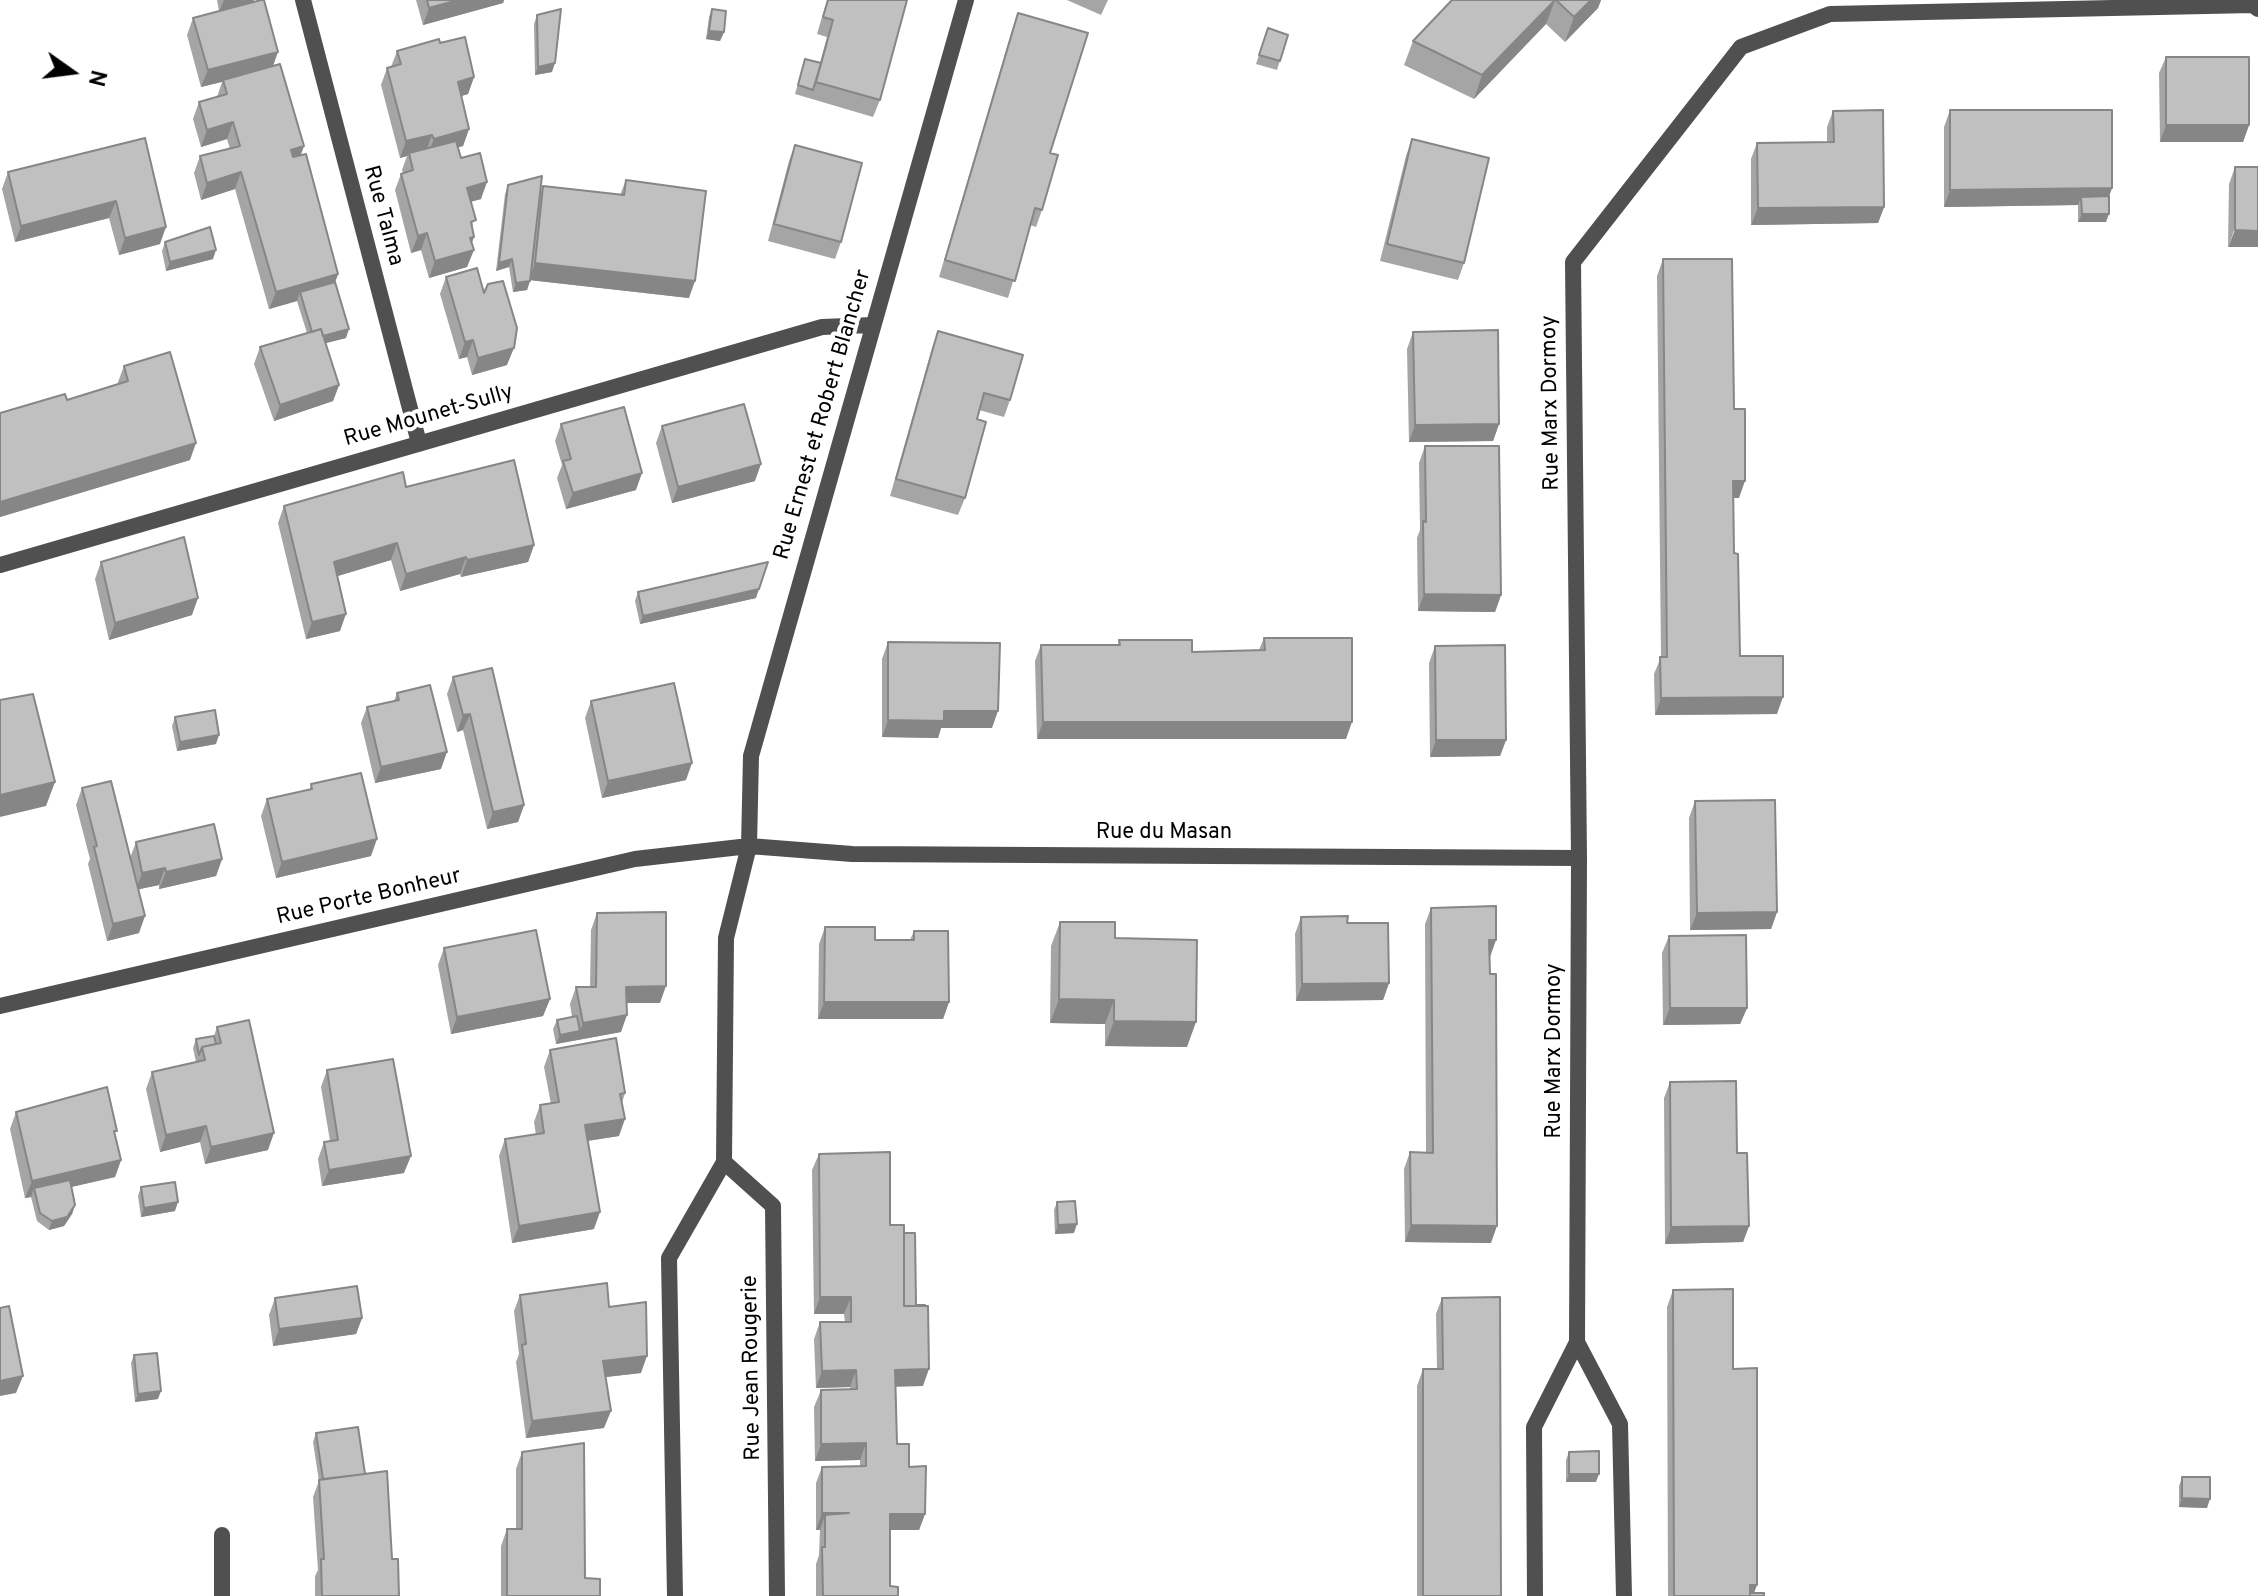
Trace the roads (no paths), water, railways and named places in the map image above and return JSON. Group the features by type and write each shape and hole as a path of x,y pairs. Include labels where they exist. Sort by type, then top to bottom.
{"street":[{"name":"Rue Talma","path":"303,0 419,443"},
{"name":"Rue Ernest et Robert Blancher","path":"749,846 751,756 966,0"},
{"name":"Rue Marx Dormoy","path":"1535,1596 1534,1427 1577,1342 1579,858 1573,262 1741,47 1830,14 2253,5 2258,9"},
{"name":"Rue Mounet-Sully","path":"0,565 822,327 873,325"},
{"name":"Rue du Masan","path":"749,846 852,854 1579,858"},
{"name":"Rue Porte Bonheur","path":"0,1006 635,859 749,846"},
{"path":"675,1596 669,1258 724,1162 726,938 749,846"},
{"name":"Rue Jean Rougerie","path":"724,1162 773,1206 777,1596"},
{"name":"Rue Marx Dormoy","path":"1577,1342 1620,1424 1624,1596"},
{"path":"222,1535 222,1596"}]}
